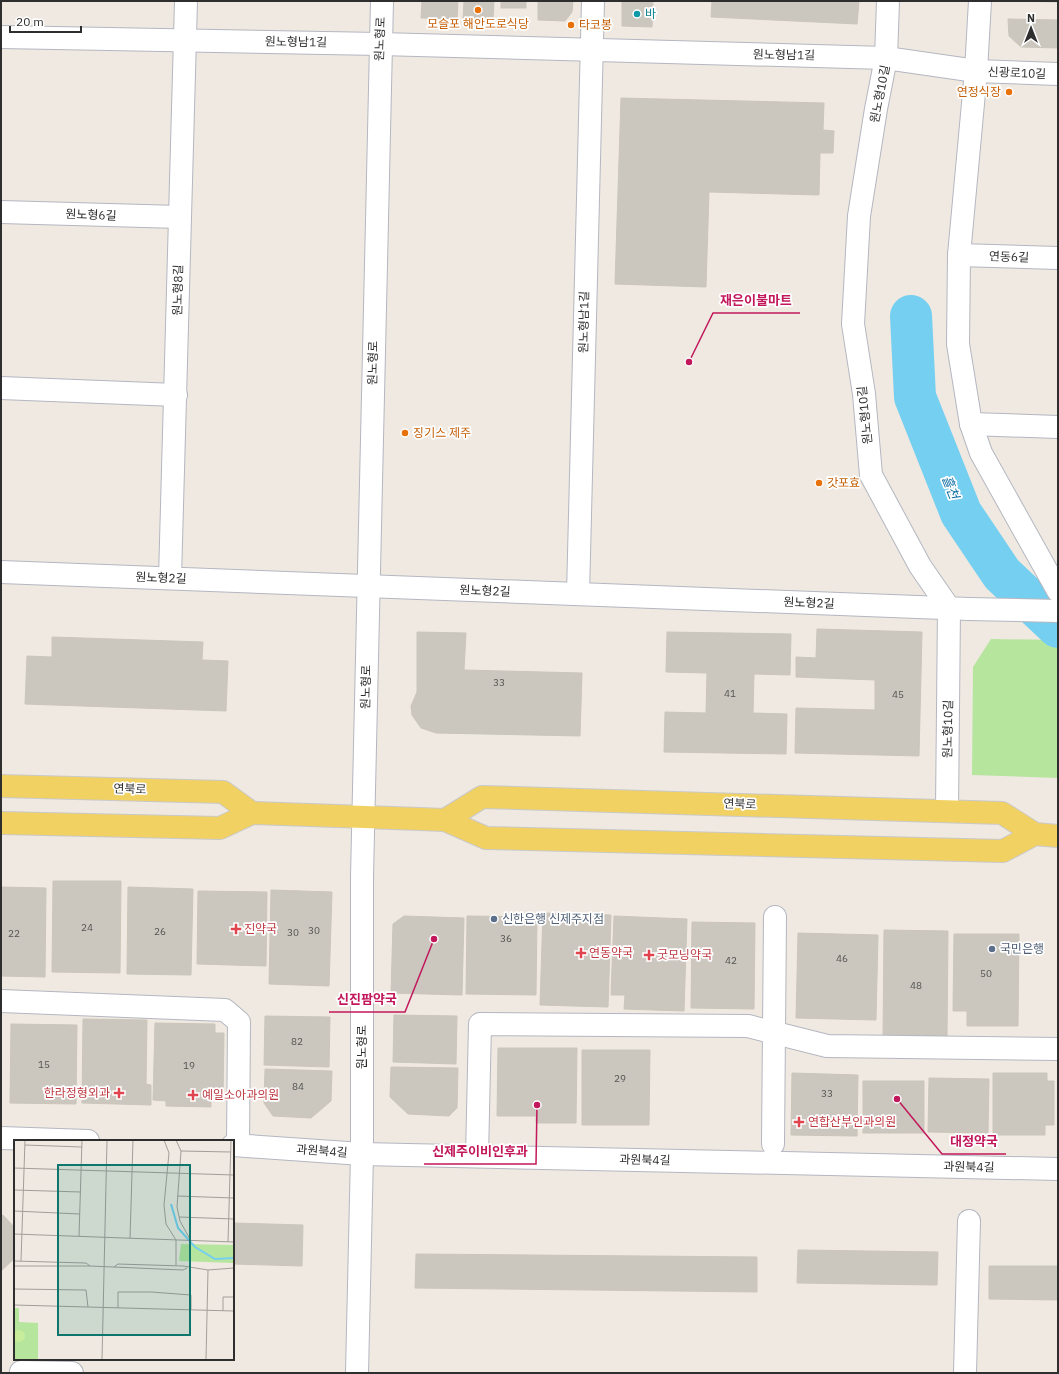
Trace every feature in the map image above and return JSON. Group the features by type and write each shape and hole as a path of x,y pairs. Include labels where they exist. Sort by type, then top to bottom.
{"main road":[{"name":"연북로","path":"1,786 223,792 252,813"},
{"name":"연북로","path":"445,820 482,797 947,810 1002,813 1035,834 1058,836"},
{"path":"1,823 220,828 252,813 445,820 486,838 1003,851 1035,834"}],"street":[{"name":"원노형8길","path":"170,578 186,1"},
{"name":"원노형로","path":"356,1373 362,1154 363,817 382,1"},
{"name":"원노형남1길","path":"578,594 593,1"},
{"name":"원노형10길","path":"888,1 886,58 859,216 853,324 864,394 871,475 920,566 959,609 947,810"},
{"path":"980,1 976,71 959,255 958,344 971,424 981,454 1056,604"},
{"name":"원노형남1길","path":"1,38 380,44 886,58 976,71"},
{"name":"신광로10길","path":"976,71 1058,74"},
{"name":"원노형6길","path":"1,212 180,217"},
{"name":"연동6길","path":"959,255 1058,258"},
{"path":"1,388 176,395"},
{"path":"971,424 1058,427"},
{"name":"원노형2길","path":"1,572 959,609 1056,604"},
{"path":"773,1144 776,917"},
{"path":"1,1001 225,1010 240,1022 235,1145"},
{"path":"477,1156 480,1024 748,1026 828,1046 1058,1049"},
{"path":"1,1138 59,1140"},
{"name":"과원북4길","path":"235,1145 362,1154 1058,1170"},
{"path":"965,1373 969,1221"},
{"path":"75,1360 77,1373"},
{"path":"21,1372 72,1373"}],"green space":[{"path":"991,639 1058,640 1058,778 972,775 973,667"}],"building":[{"path":"422,1 458,1 457,19 421,18"},
{"name":"모슬포 해안도로식당","path":"464,1 494,1 493,20 463,20"},
{"path":"501,1 526,1 526,8 501,8"},
{"path":"538,1 573,1 572,12 565,21 538,20"},
{"name":"바","path":"622,1 653,1 652,27 622,26"},
{"path":"712,1 859,1 857,24 711,17"},
{"path":"1018,1 1058,1 1058,2"},
{"path":"1008,19 1058,20 1058,48 1021,47 1009,36"},
{"path":"621,98 824,103 823,130 834,131 833,153 820,153 819,195 709,192 706,287 615,284"},
{"path":"817,629 922,632 919,756 795,753 796,708 875,710 875,680 796,677 796,657 816,658"},
{"path":"417,632 466,633 464,670 582,673 580,736 436,733 421,728 412,715 411,706 417,692"},
{"path":"667,632 791,634 790,675 754,674 753,713 787,714 786,754 664,752 665,712 706,713 707,673 666,672"},
{"path":"52,637 203,642 202,660 228,661 226,711 25,704 27,656 52,657"},
{"path":"53,881 121,881 120,973 52,972"},
{"path":"1,887 46,888 45,977 1,976"},
{"path":"128,887 193,889 191,975 127,974"},
{"path":"271,890 332,892 329,986 269,984"},
{"path":"198,891 267,892 266,966 197,964"},
{"path":"543,913 611,915 608,1007 540,1005"},
{"path":"404,916 464,918 462,995 391,993 393,924"},
{"path":"467,916 537,917 536,995 466,994"},
{"path":"614,916 687,919 684,1011 624,1009 625,995 611,995"},
{"path":"692,922 755,923 754,1009 691,1008"},
{"path":"884,930 948,931 947,1039 883,1038"},
{"path":"798,933 878,935 876,1020 796,1018"},
{"path":"954,934 1019,934 1018,1026 967,1026 967,1011 953,1011"},
{"path":"394,1015 457,1016 456,1064 393,1062"},
{"path":"265,1016 330,1017 329,1067 264,1065"},
{"path":"83,1019 147,1020 146,1084 151,1085 151,1105 82,1103"},
{"path":"155,1023 215,1024 215,1033 224,1033 223,1097 211,1097 211,1107 166,1106 166,1101 153,1100"},
{"path":"11,1024 77,1025 76,1104 10,1103"},
{"path":"498,1048 577,1048 576,1123 536,1123 536,1116 497,1116"},
{"path":"582,1050 650,1050 649,1125 582,1125"},
{"path":"391,1067 458,1068 457,1108 449,1116 408,1114 390,1097"},
{"path":"265,1069 332,1071 331,1101 311,1118 273,1116 264,1103"},
{"path":"792,1073 858,1075 857,1136 791,1135"},
{"path":"993,1073 1047,1073 1047,1081 1054,1081 1054,1125 1045,1125 1045,1135 993,1135"},
{"path":"929,1078 989,1079 988,1133 928,1132"},
{"path":"863,1081 924,1081 924,1133 863,1133"},
{"path":"3,1215 14,1227 14,1259 1,1271 1,1216"},
{"path":"234,1223 303,1225 302,1266 234,1264"},
{"path":"798,1250 938,1252 937,1285 797,1283"},
{"path":"416,1254 757,1257 757,1292 415,1288"},
{"path":"989,1266 1058,1266 1058,1300 989,1299"}],"waterway":[{"name":"흘천","path":"911,316 915,397 961,513 1002,574 1058,627"}],"place":[{"name":"모슬포 해안도로식당","path":"478,10"},
{"name":"바","path":"637,14"},
{"name":"타코봉","path":"571,25"},
{"name":"연정식장","path":"1009,92"},
{"name":"재은이불마트","path":"689,362"},
{"name":"징기스 제주","path":"405,433"},
{"name":"갓포효","path":"819,483"},
{"name":"신한은행 신제주지점","path":"494,919"},
{"name":"진약국","path":"236,929"},
{"name":"신진팜약국","path":"434,939"},
{"name":"국민은행","path":"992,949"},
{"name":"연동약국","path":"581,953"},
{"name":"굿모닝약국","path":"649,955"},
{"name":"한라정형외과","path":"119,1093"},
{"name":"예일소아과의원","path":"193,1095"},
{"name":"대정약국","path":"897,1099"},
{"name":"신제주이비인후과","path":"537,1105"},
{"name":"연합산부인과의원","path":"799,1122"}]}
